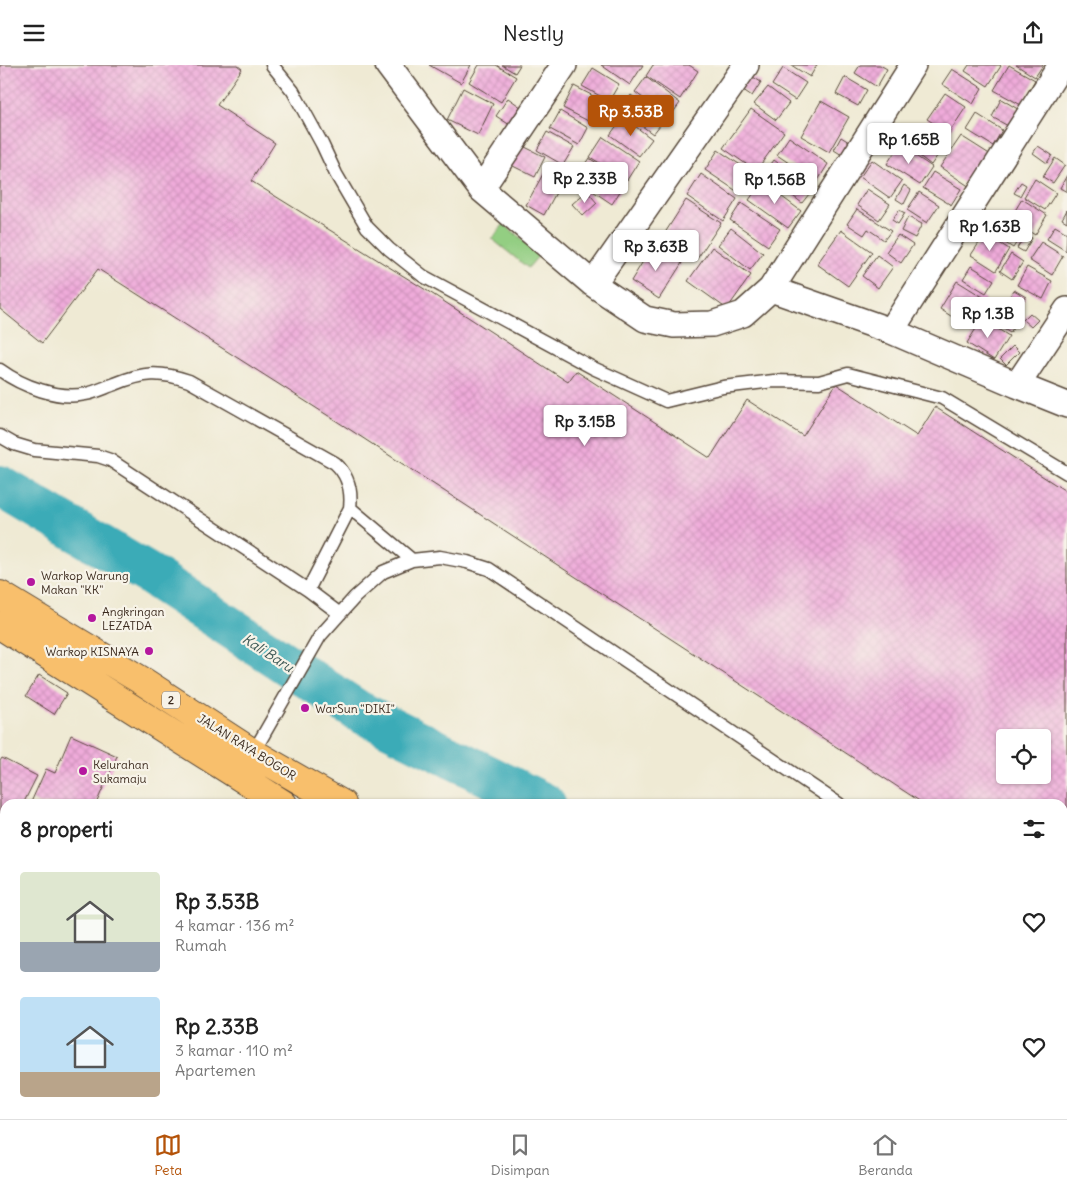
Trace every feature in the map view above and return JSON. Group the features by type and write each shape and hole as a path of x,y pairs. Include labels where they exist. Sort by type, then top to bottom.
{"highway":[{"name":"JALAN RAYA BOGOR","path":"0,595 144,682 253,753 333,799"},
{"name":"2","path":"0,625 131,707 267,799"},
{"path":"131,707 144,682"}],"street":[{"path":"388,65 482,189 593,284 645,319 674,325 712,324 727,320 743,313 771,289 913,65"},
{"path":"482,189 564,65"},
{"path":"593,284 746,65"},
{"path":"890,331 1061,65"},
{"path":"771,289 890,331 1067,405"},
{"path":"1017,385 1067,310"}],"lane":[{"path":"272,65 293,91 336,174 367,227 389,249 423,276 592,368 666,401 723,387 774,381 819,382 848,374 942,398 1067,473"},
{"path":"0,370 32,388 74,395 85,394 140,375 171,375 190,381 335,463 345,475 351,497 350,508 308,590"},
{"path":"0,436 22,447 92,455 110,460 308,590 340,614"},
{"path":"350,508 412,560"},
{"path":"253,753 320,635 340,614 383,572 412,560 445,558 467,561 489,569 832,799"}],"green space":[{"path":"504,224 540,254 528,268 492,239"}],"building":[{"path":"0,65 237,65 242,69 217,105 275,143 251,181 434,295 568,382 576,371 710,458 747,400 803,436 836,384 917,436 935,407 1067,492 1067,799 916,799 349,429 98,269 42,343 0,309"},
{"path":"429,65 471,65 461,83"},
{"path":"479,65 496,65 516,77 501,102 469,82"},
{"path":"502,65 520,65 515,73"},
{"path":"601,65 643,65 630,85"},
{"path":"653,65 689,65 698,71 680,99 646,76"},
{"path":"791,65 817,65 810,77"},
{"path":"860,65 880,65 887,69 877,87 855,73"},
{"path":"969,65 1001,66 988,86 965,71"},
{"path":"1009,65 1035,80 1021,105 994,90"},
{"path":"1016,65 1043,65 1035,77"},
{"path":"593,68 619,84 609,101 582,86"},
{"path":"783,68 806,83 795,100 772,85"},
{"path":"952,69 982,88 973,104 942,84"},
{"path":"748,74 761,82 752,96 739,87"},
{"path":"646,77 680,103 669,118 635,92"},
{"path":"845,77 867,90 858,106 836,94"},
{"path":"574,86 605,102 594,124 563,108"},
{"path":"768,87 789,103 776,120 754,104"},
{"path":"463,88 493,104 478,135 447,120"},
{"path":"945,93 966,107 949,133 927,119"},
{"path":"631,95 664,120 653,134 620,110"},
{"path":"508,98 525,110 513,127 496,116"},
{"path":"1001,99 1026,114 1017,131 992,117"},
{"path":"821,101 849,117 829,152 801,136"},
{"path":"751,109 784,132 756,171 723,148"},
{"path":"560,111 588,128 579,145 550,129"},
{"path":"977,114 1002,130 993,146 967,130"},
{"path":"623,117 652,139 639,156 610,135"},
{"path":"912,125 942,149 931,165 900,141"},
{"path":"547,132 574,147 563,165 537,150"},
{"path":"961,136 991,155 970,187 940,167"},
{"path":"603,137 639,161 627,180 590,157"},
{"path":"789,137 828,164 817,182 777,155"},
{"path":"841,137 849,142 842,155 834,150"},
{"path":"515,142 545,157 535,177 505,162"},
{"path":"899,145 932,167 920,185 887,164"},
{"path":"1038,146 1052,155 1047,163 1033,153"},
{"path":"718,150 754,174 741,194 705,170"},
{"path":"589,158 626,182 612,204 575,179"},
{"path":"1055,158 1065,165 1053,183 1043,177"},
{"path":"774,160 813,189 802,203 764,174"},
{"path":"872,160 902,181 890,198 860,177"},
{"path":"548,165 566,174 544,215 526,205"},
{"path":"933,172 961,189 951,205 923,188"},
{"path":"701,174 737,199 723,221 687,196"},
{"path":"1067,175 1067,192 1060,188"},
{"path":"1035,179 1056,193 1045,210 1024,197"},
{"path":"762,182 801,211 788,228 749,200"},
{"path":"1021,182 1026,185 1020,196 1014,193"},
{"path":"904,185 911,190 904,204 896,199"},
{"path":"867,189 890,204 879,220 857,205"},
{"path":"587,191 597,203 583,216 572,204"},
{"path":"919,192 939,205 927,223 907,210"},
{"path":"1022,199 1047,215 1035,235 1010,219"},
{"path":"686,200 721,223 695,262 661,239"},
{"path":"741,203 780,229 768,246 730,220"},
{"path":"857,209 891,231 884,240 868,229 864,235 847,224"},
{"path":"899,210 905,213 898,224 892,220"},
{"path":"1067,210 1067,222 1062,219"},
{"path":"993,215 1022,234 1013,248 984,229"},
{"path":"908,217 922,224 915,238 901,231"},
{"path":"1055,226 1067,233 1066,251 1047,239"},
{"path":"731,228 763,253 750,270 718,245"},
{"path":"841,230 872,252 848,286 817,264"},
{"path":"985,234 1009,249 996,271 971,255"},
{"path":"1026,234 1032,238 1024,252 1017,248"},
{"path":"898,235 913,245 901,263 886,252"},
{"path":"1041,242 1063,256 1052,275 1029,260"},
{"path":"653,245 682,263 659,299 631,281"},
{"path":"712,247 751,275 727,309 688,281"},
{"path":"1011,254 1023,262 1012,279 1000,271"},
{"path":"877,255 893,267 878,288 862,276"},
{"path":"971,266 994,280 986,293 963,279"},
{"path":"1027,267 1052,281 1043,299 1017,285"},
{"path":"957,281 986,299 968,327 940,309"},
{"path":"1014,290 1026,297 1018,309 1006,302"},
{"path":"995,301 1020,317 1010,333 985,317"},
{"path":"1030,313 1038,320 1031,327 1023,320"},
{"path":"982,319 1009,336 994,360 967,343"},
{"path":"1013,346 1019,352 1006,365 1000,359"},
{"path":"39,675 67,693 54,714 26,696"},
{"name":"Kelurahan Sukamaju","path":"71,735 117,756 98,799 32,799 46,769 55,773"},
{"path":"2,758 37,776 26,799 0,799 0,761"}],"waterway":[{"name":"Kali Baru","path":"0,486 149,574 358,711 535,799"}],"place":[{"name":"Warkop Warung Makan \"KK\"","path":"31,582"},
{"name":"Angkringan LEZATDA","path":"92,618"},
{"name":"Warkop KISNAYA","path":"149,651"},
{"name":"WarSun \"DIKI\"","path":"305,708"},
{"name":"Kelurahan Sukamaju","path":"83,771"}]}
